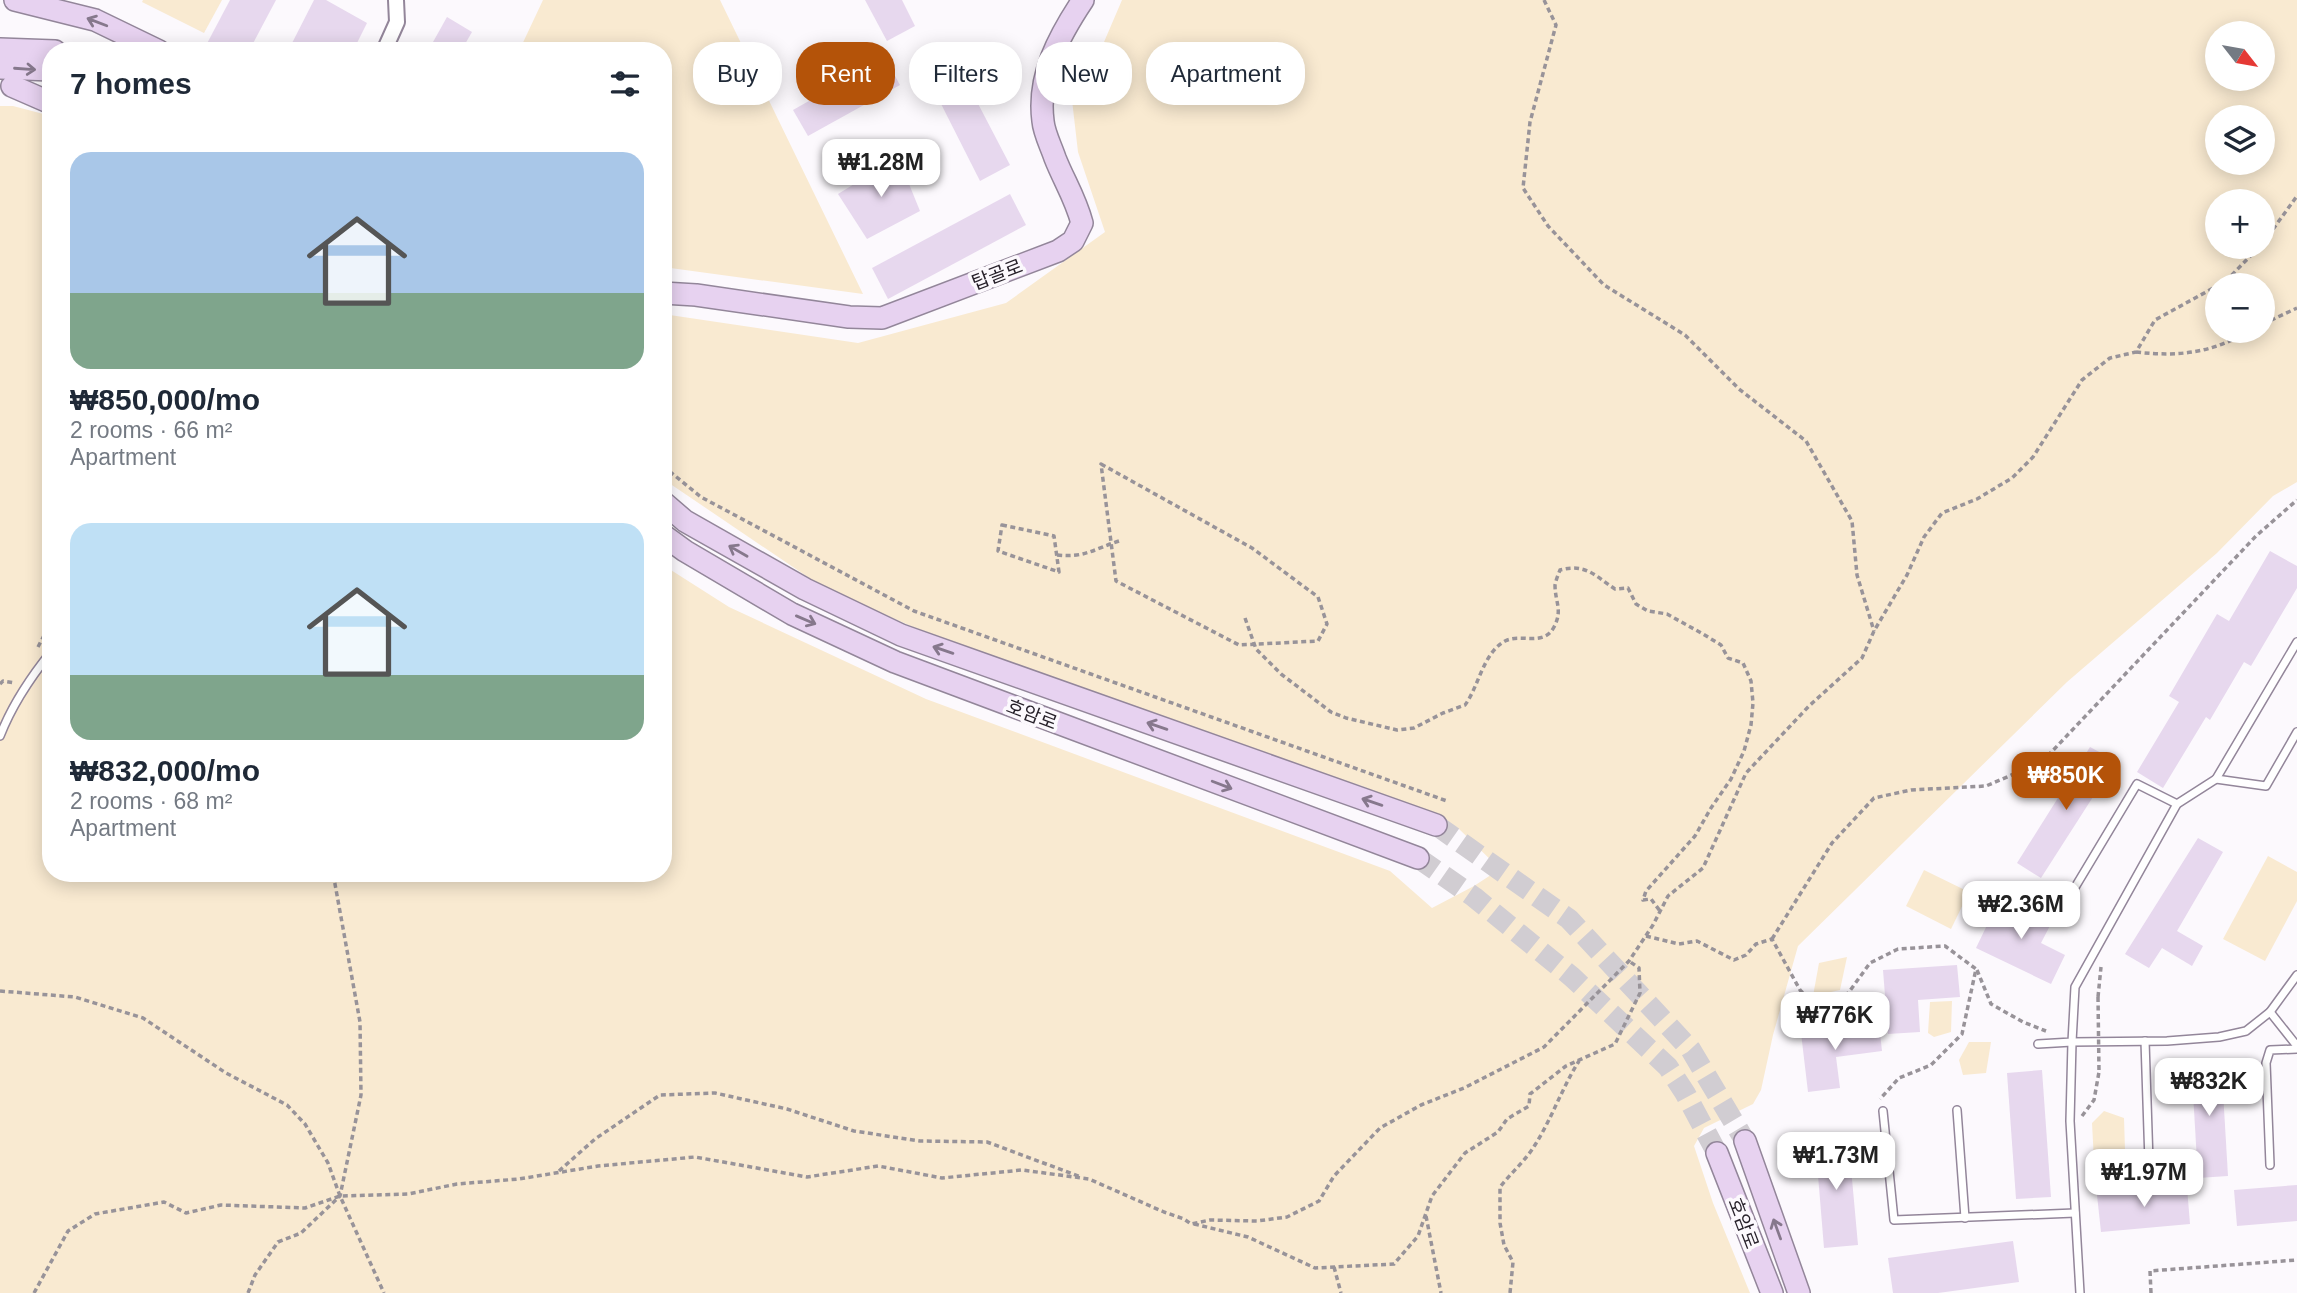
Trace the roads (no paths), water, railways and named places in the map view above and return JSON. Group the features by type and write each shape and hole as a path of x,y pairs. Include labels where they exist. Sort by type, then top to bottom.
{"main road":[{"path":"15,0 95,20 140,42"},
{"name":"탑골로","path":"672,295 849,317 882,318 1058,251 1073,240 1082,223 1043,123 1042,90 1048,62 1083,0"},
{"path":"0,49 42,51"},
{"path":"0,68 42,70"},
{"path":"12,86 42,99"},
{"path":"672,510 685,521 805,589 901,635 1436,825"},
{"name":"호암로","path":"672,542 792,614 895,662 1418,858"},
{"path":"1745,1141 1800,1293"},
{"name":"호암로","path":"1717,1153 1772,1293"}],"street":[{"path":"388,42 397,22 396,0"}],"lane":[{"path":"2080,1293 2071,1140 2075,987 2177,804 2216,779 2297,642"},
{"path":"0,736 9,714 42,663"},
{"path":"2216,779 2266,786 2297,732"},
{"path":"2062,909 2137,784 2177,804"},
{"path":"2038,1044 2219,1037 2246,1031 2270,1012 2297,975"},
{"path":"2270,1012 2297,1048"},
{"path":"2146,1041 2149,1162"},
{"path":"2270,1165 2266,1063 2270,1050 2297,1048"},
{"path":"1957,1110 1965,1218"},
{"path":"1884,1111 1894,1220 2076,1213"}],"tunnel":[{"path":"1436,825 1569,919 1691,1050 1745,1141"},
{"path":"1418,858 1474,897 1572,977 1668,1067 1717,1153"}]}
